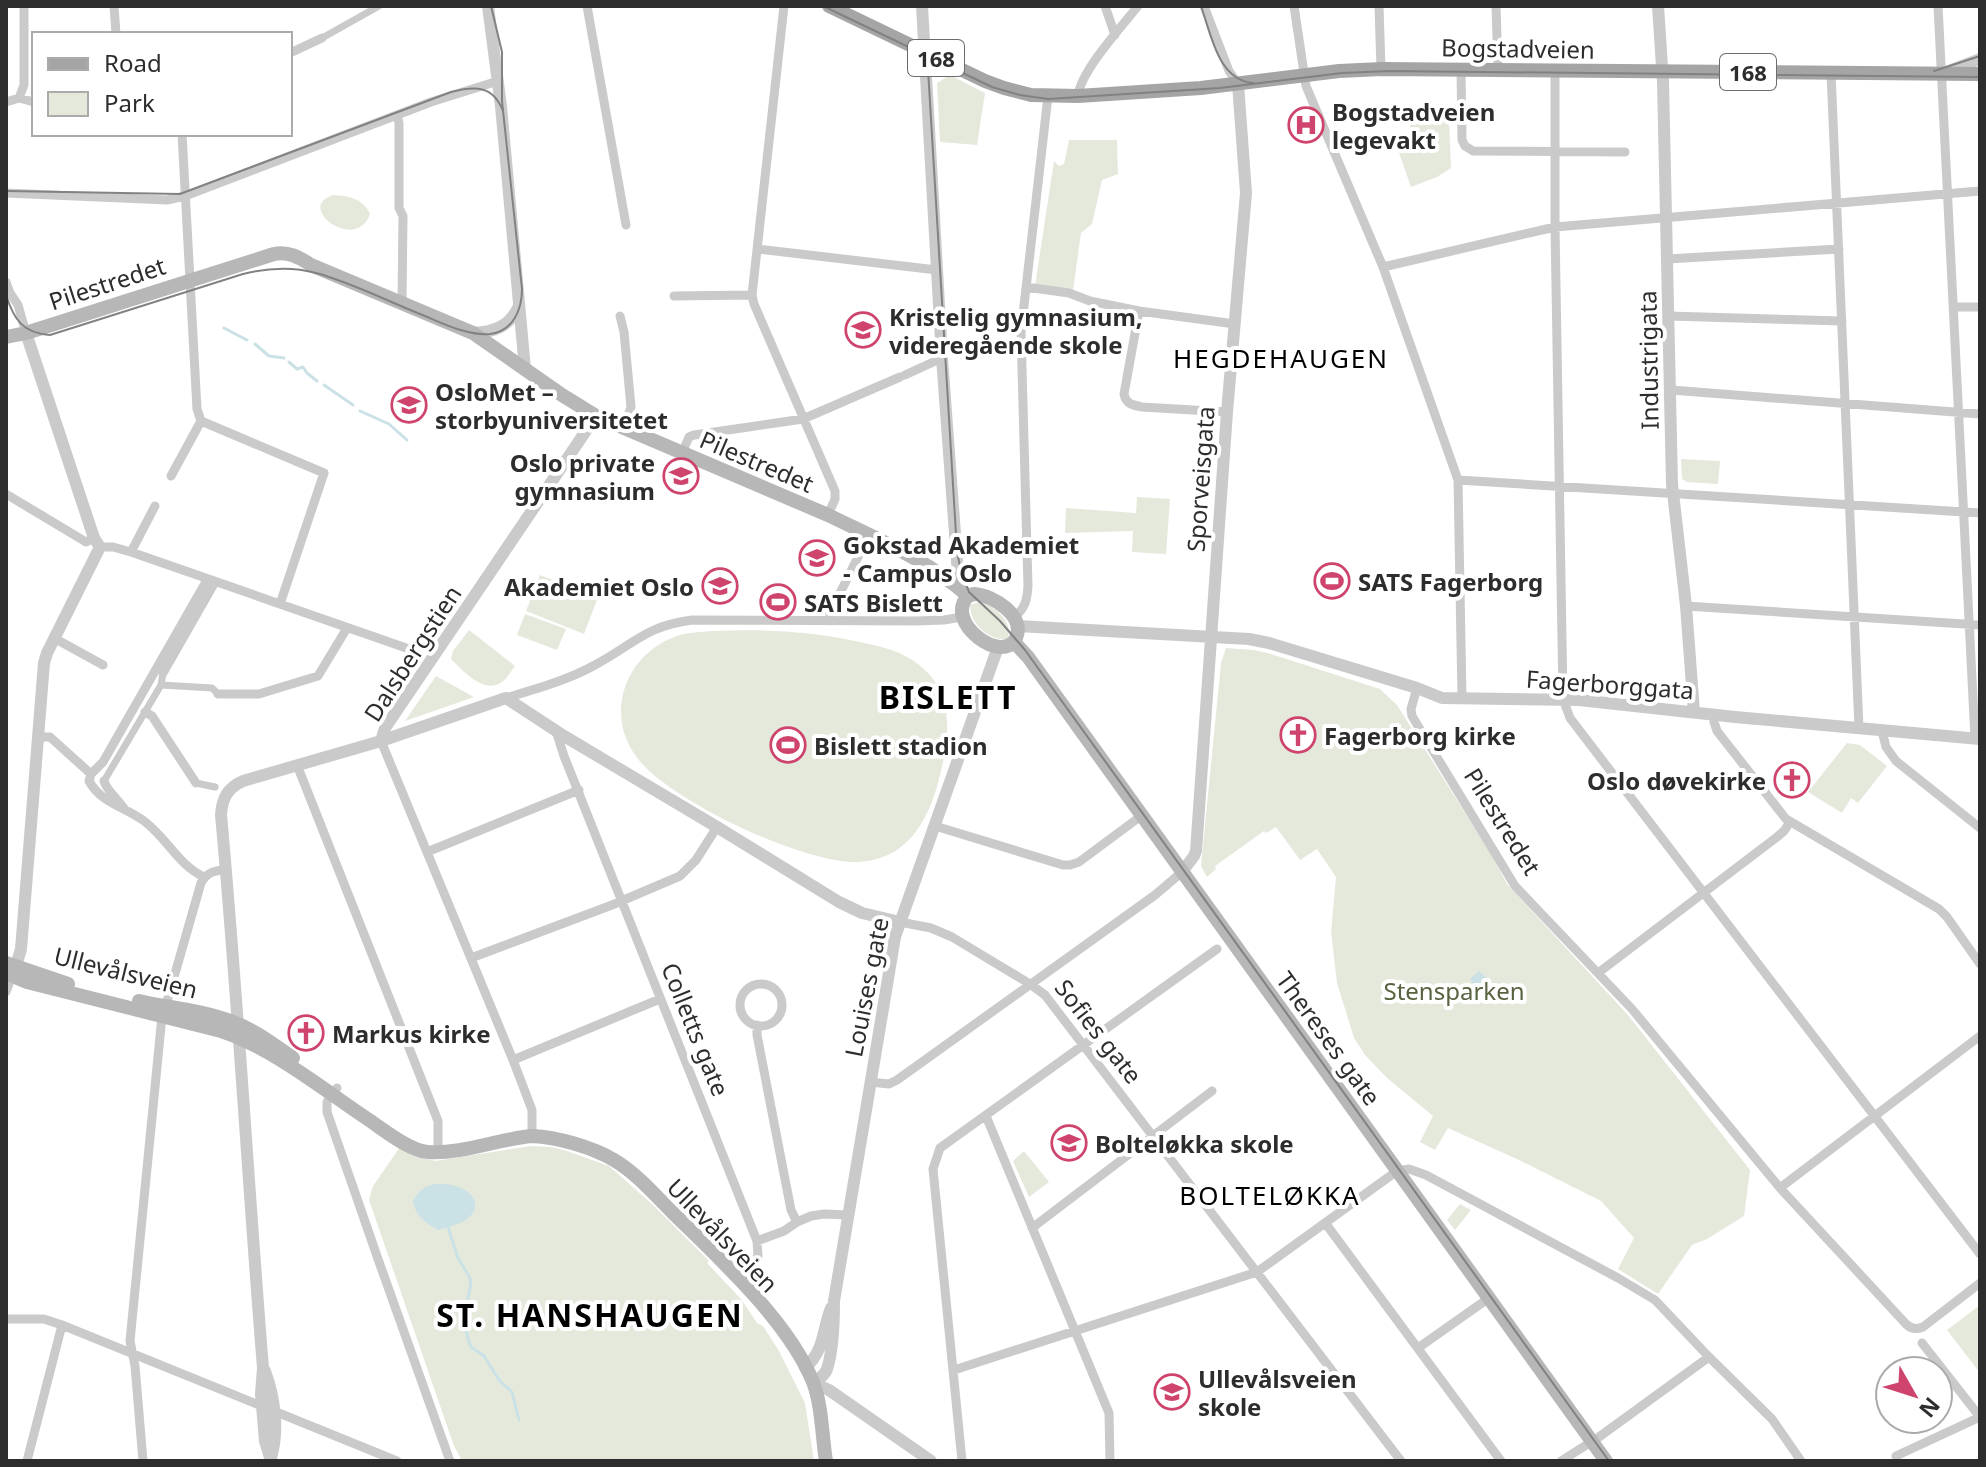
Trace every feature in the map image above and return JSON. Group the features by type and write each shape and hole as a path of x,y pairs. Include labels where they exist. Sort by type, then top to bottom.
{"main road":[{"name":"168","path":"829,6 1004,88 1051,96"},
{"name":"Bogstadveien","path":"1051,96 1238,84 1381,69 1942,74"},
{"name":"168","path":"1942,74 1980,74"},
{"name":"Pilestredet","path":"6,337 267,258 311,265 473,333 596,416 828,515 929,566 964,592 987,596 1002,605 1016,622"},
{"path":"964,592 962,617 981,638 998,647 1006,647 1014,642 1016,622"},
{"name":"Thereses gate","path":"1014,642 1028,657 1606,1461"},
{"name":"Ullevålsveien","path":"9,976 164,1011 221,1031 240,1031 269,1054 438,1151 545,1136 601,1153 619,1163 667,1207 738,1280 777,1325 813,1383"},
{"path":"813,1383 826,1461"}],"street":[{"path":"19,98 24,85 24,6"},
{"path":"114,6 116,32"},
{"path":"292,52 379,6"},
{"path":"488,6 525,369"},
{"path":"587,6 626,225"},
{"path":"784,6 752,295 835,491 828,515"},
{"path":"922,6 942,358 964,592"},
{"path":"1105,6 1115,35"},
{"path":"1078,96 1083,78 1138,6"},
{"path":"1204,6 1229,71 1238,84"},
{"path":"1294,6 1303,76 1311,100 1383,267 1458,480 1462,698"},
{"path":"1379,6 1381,69"},
{"path":"1496,6 1498,70"},
{"name":"Industrigata","path":"1658,6 1673,494 1694,712"},
{"path":"1714,715 1977,738 1975,625 1963,512 1938,6"},
{"name":"Bogstadveien","path":"1942,74 1980,59"},
{"path":"1461,69 1462,140 1473,151 1625,152"},
{"path":"1555,70 1563,699 1570,718 1980,1254"},
{"path":"1831,73 1859,728"},
{"path":"8,194 167,200 185,196 431,102 498,81"},
{"name":"Sporveisgata","path":"1182,872 1196,851 1246,193 1238,84"},
{"path":"1051,96 1021,332 1028,586 1027,602 1016,622 1249,639 1417,688"},
{"path":"6,102 19,98 32,101"},
{"path":"397,116 399,208 403,216 402,303"},
{"path":"171,476 201,421 197,409 182,136"},
{"path":"1383,267 1555,227 1980,191"},
{"path":"757,249 937,270"},
{"path":"1667,259 1839,249"},
{"path":"6,282 18,305 97,542 44,663 21,949 9,976"},
{"path":"1026,287 1069,293 1090,301 1139,311 1235,324"},
{"path":"674,296 752,295"},
{"path":"473,333 503,326 513,317 520,303"},
{"path":"1954,307 1980,307"},
{"path":"1139,311 1124,394 1129,404 1227,412"},
{"path":"620,316 631,407 624,428"},
{"path":"1668,316 1842,321"},
{"path":"682,453 689,437 694,435 803,419 942,358"},
{"path":"1671,390 1980,414"},
{"name":"Dalsbergstien","path":"226,869 221,806 226,792 236,784 381,741 385,728 596,416"},
{"path":"201,421 324,473 280,604"},
{"path":"1458,480 1980,513"},
{"path":"6,494 86,542 131,552 412,650"},
{"path":"131,552 155,506"},
{"path":"830,621 830,613 861,551"},
{"path":"126,811 105,787 104,781 161,685 163,673 211,581"},
{"path":"204,877 173,854 144,821 108,802 89,781 211,581"},
{"path":"1686,606 1975,625"},
{"path":"532,1136 532,1110 513,1060 381,741 593,666 642,634 668,624 692,620 916,621 962,617"},
{"path":"161,685 212,688 218,694 259,694 318,676 347,628"},
{"path":"54,638 103,665"},
{"name":"Louises gate","path":"813,1383 827,1368 834,1301 892,951 998,647"},
{"name":"Fagerborggata","path":"1417,688 1442,698 1563,699 1714,715 1717,731 1781,814 1939,909 1980,964"},
{"name":"Pilestredet","path":"1417,688 1412,716 1508,877 1632,1009 1780,1188 1906,1324 1910,1328 1923,1327 1980,1283"},
{"name":"Sofies gate","path":"506,698 847,906 862,913 942,932 1045,995 1401,1461"},
{"path":"145,712 152,716 196,783 215,787"},
{"name":"Colletts gate","path":"556,731 757,1241"},
{"path":"1882,731 1886,747 1896,761 1980,828"},
{"path":"39,737 50,737 91,774"},
{"path":"297,765 438,1121 438,1151"},
{"path":"427,852 579,790"},
{"path":"935,826 1070,865 1079,862 1141,816"},
{"path":"1598,973 1781,834 1790,822"},
{"path":"471,958 680,876 696,860 717,827"},
{"path":"143,1461 130,1341 164,1011 204,877 213,871 226,869 263,1368 271,1388 263,1407 276,1440 271,1459"},
{"path":"870,1082 889,1084 897,1080 1155,895 1182,872"},
{"path":"962,1461 933,1169 937,1154 943,1145 1217,949"},
{"path":"761,984 776,990 781,1008 770,1023 757,1025 747,1020 740,1006 750,987 761,984"},
{"path":"513,1060 660,999"},
{"path":"757,1025 791,1210 797,1222"},
{"path":"1780,1188 1980,1036"},
{"path":"1032,1228 1212,1091"},
{"path":"334,1092 326,1106 327,1112 450,1461"},
{"path":"986,1116 1109,1413 1110,1461"},
{"path":"954,1370 1257,1272 1397,1171 1409,1169 1426,1175 1655,1300 1772,1419 1801,1461"},
{"path":"738,1280 758,1256 757,1241 811,1216 848,1215"},
{"path":"1326,1224 1501,1461"},
{"path":"1418,1348 1489,1298"},
{"name":"Louises gate","path":"805,1368 820,1349 834,1301"},
{"path":"6,1319 44,1319 62,1325 397,1461"},
{"path":"27,1461 62,1325"},
{"path":"1896,1456 1980,1417 1922,1343"},
{"path":"1561,1461 1709,1357"},
{"path":"813,1383 829,1390 931,1461"}],"green space":[{"path":"950,75 985,93 977,145 940,142 937,83"},
{"path":"1410,120 1449,120 1451,168 1411,187 1396,144 1410,139"},
{"path":"1069,140 1117,140 1118,174 1102,180 1092,224 1081,233 1073,291 1035,286 1054,161 1059,166 1064,164"},
{"path":"334,195 350,197 364,205 370,214 363,225 353,229 331,224 320,208 323,201"},
{"path":"1681,459 1720,461 1718,484 1682,479"},
{"path":"1137,497 1170,499 1166,554 1132,552 1133,531 1065,533 1066,508 1136,513"},
{"path":"540,575 598,597 584,634 526,611"},
{"path":"979,602 1002,615 1008,626 1007,639 987,634 977,625 970,605"},
{"path":"525,614 566,629 557,650 517,635"},
{"path":"469,630 515,666 499,684 490,686 477,682 451,659 453,651"},
{"name":"Bislett stadion","path":"713,631 788,632 845,639 893,651 924,669 942,694 946,708 947,739 931,803 916,832 905,843 892,853 859,862 807,853 774,842 708,811 655,776 638,759 627,742 622,724 621,705 633,671 659,645 681,635"},
{"name":"Stensparken","path":"1226,648 1271,654 1380,689 1397,705 1507,884 1628,1015 1750,1170 1744,1216 1692,1245 1658,1294 1618,1269 1634,1238 1601,1201 1448,1128 1435,1150 1420,1142 1433,1116 1387,1078 1354,1038 1337,983 1331,932 1336,877 1317,849 1300,860 1276,827 1266,833 1264,831 1215,866 1216,869 1207,877 1201,866 1221,663"},
{"path":"436,676 474,697 405,721"},
{"path":"1847,743 1860,745 1887,766 1858,803 1851,798 1842,813 1808,792"},
{"name":"ST. HANSHAUGEN","path":"531,1146 564,1150 609,1166 709,1261 707,1263 741,1299 779,1351 805,1403 814,1461 462,1461 454,1446 369,1200 373,1186 400,1147 418,1157 435,1161"},
{"path":"1024,1151 1049,1182 1029,1197 1013,1161"},
{"path":"1460,1204 1471,1210 1455,1230 1447,1220"},
{"path":"1980,1305 1980,1373 1947,1330"}],"water":[{"path":"1479,971 1497,987 1494,999 1482,996 1470,979"},
{"path":"435,1184 455,1186 470,1194 475,1202 472,1214 461,1222 438,1230 425,1221 418,1214 413,1201 422,1190"}],"waterway":[{"path":"224,328 247,340"},
{"path":"255,344 269,356 284,358"},
{"path":"289,362 297,369 303,367 317,381"},
{"path":"324,385 353,405"},
{"path":"360,411 389,424 407,440"},
{"path":"448,1227 458,1258 471,1282 465,1316 468,1339 471,1347 484,1356 499,1380 512,1392 519,1420"}],"tram line":[{"path":"6,295 12,312 21,324 50,335 243,274 288,269 316,273 344,282 465,331 490,334 505,329 518,312 522,289 502,101 502,52 491,6"},
{"path":"823,6 992,87 1048,99 1220,88 1342,73 1390,71 1980,77"},
{"path":"1201,6 1224,65 1241,80 1253,83"},
{"path":"914,44 927,60 928,69 957,551 969,592 1025,650 1609,1461"},
{"path":"1934,71 1980,56"},
{"path":"6,191 180,194 451,92 468,89 488,92 499,102 503,111"}],"place":[{"name":"Bogstadveien legevakt","path":"1306,125"},
{"name":"Kristelig gymnasium, videregående skole","path":"863,330"},
{"name":"OsloMet – storbyuniversitetet","path":"409,405"},
{"name":"Oslo private gymnasium","path":"681,476"},
{"name":"Gokstad Akademiet - Campus Oslo","path":"817,558"},
{"name":"SATS Fagerborg","path":"1332,581"},
{"name":"Akademiet Oslo","path":"720,586"},
{"name":"SATS Bislett","path":"778,602"},
{"name":"Fagerborg kirke","path":"1298,735"},
{"name":"Bislett stadion","path":"788,745"},
{"name":"Oslo døvekirke","path":"1792,780"},
{"name":"Markus kirke","path":"306,1033"},
{"name":"Bolteløkka skole","path":"1069,1143"},
{"name":"Ullevålsveien skole","path":"1172,1392"}],"district":[{"name":"HEGDEHAUGEN","path":"1281,358"},
{"name":"BISLETT","path":"948,696"},
{"name":"BOLTELØKKA","path":"1270,1195"},
{"name":"ST. HANSHAUGEN","path":"590,1314"}]}
